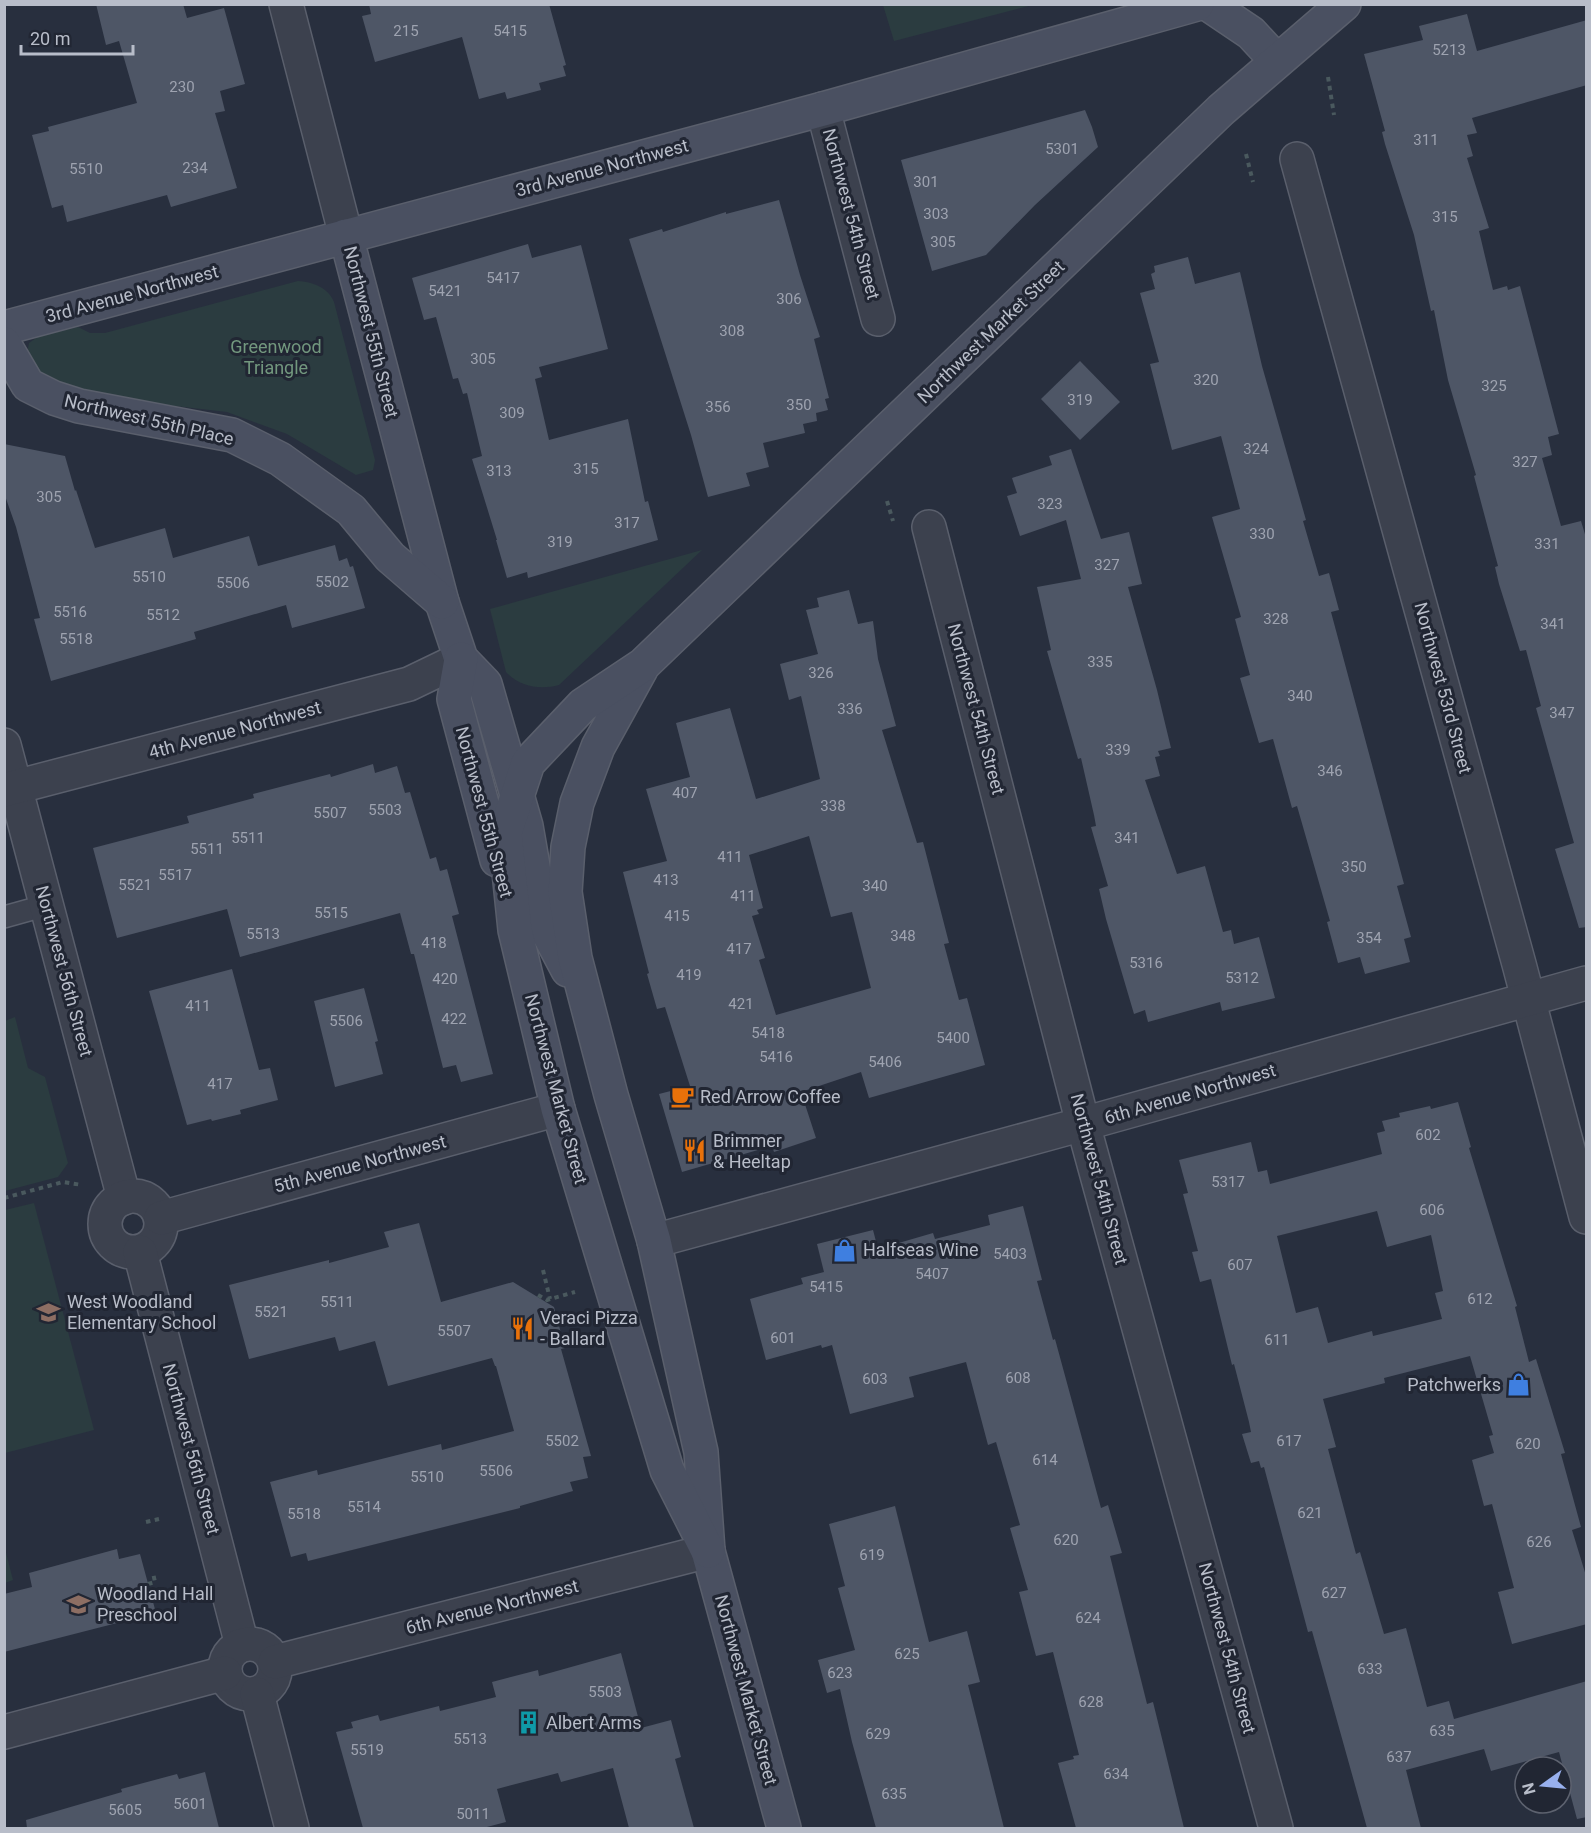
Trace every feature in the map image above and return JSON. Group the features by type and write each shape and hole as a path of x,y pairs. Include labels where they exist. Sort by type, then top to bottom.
{"main road":[{"name":"3rd Avenue Northwest","path":"4,328 823,109 1197,4"},
{"path":"1208,4 1251,33 1277,61"},
{"name":"Northwest Market Street","path":"708,1551 667,1470 558,1109 515,930 505,833 528,763 583,705 643,665 1221,110 1344,4"},
{"name":"Northwest 55th Street","path":"346,236 442,602 461,659 485,684 526,826 543,923 588,1006"},
{"name":"Northwest 55th Place","path":"4,344 28,385 54,398 79,406 232,435 280,459 351,510 390,557 442,602"},
{"name":"Northwest 55th Street","path":"461,659 454,699 515,930"},
{"name":"Northwest Market Street","path":"643,665 598,747 577,803 568,847 565,892 575,958 654,1241 701,1452 708,1551 784,1828"}],"street":[{"name":"Northwest 55th Street","path":"286,4 346,236"},
{"name":"Northwest 54th Street","path":"823,109 878,319"},
{"name":"Northwest 53rd Street","path":"1298,159 1587,1217"},
{"name":"Northwest 54th Street","path":"929,527 1083,1124 1276,1828"},
{"name":"4th Avenue Northwest","path":"10,789 409,684 461,659"},
{"name":"Northwest 56th Street","path":"4,745 10,789 47,905 124,1198"},
{"name":"6th Avenue Northwest","path":"654,1241 1587,983"},
{"name":"5th Avenue Northwest","path":"161,1218 558,1109"},
{"path":"136,1196 146,1199 158,1211 161,1218 159,1236 154,1244 140,1252 129,1253 121,1250 113,1244 105,1227 106,1216 110,1208 124,1198 136,1196"},
{"name":"Northwest 56th Street","path":"140,1252 242,1645"},
{"name":"6th Avenue Northwest","path":"275,1662 708,1551"},
{"path":"254,1644 262,1647 269,1652 275,1662 276,1674 272,1682 268,1688 257,1694 245,1695 237,1692 231,1686 225,1673 226,1661 230,1653 242,1645 254,1644"},
{"path":"4,1732 225,1673"},
{"path":"257,1694 292,1828"}],"lane":[{"path":"4,917 47,905"}],"path":[{"path":"1328,77 1334,115"},
{"path":"1246,153 1253,182"},
{"path":"4,1198 63,1182 82,1185"},
{"path":"543,1270 550,1299"},
{"path":"538,1295 547,1300 575,1292"},
{"path":"146,1522 159,1519"},
{"path":"148,1584 155,1582 153,1573"}],"green space":[{"path":"883,4 1032,5 894,41"},
{"name":"Greenwood Triangle","path":"298,281 319,286 334,302 375,460 373,470 356,475 287,434 227,412 63,393 43,382 27,354 29,343 39,336 78,327 90,333 105,333"},
{"path":"702,550 559,685 531,686 518,681 506,672 490,609"},
{"path":"15,1017 28,1068 45,1077 68,1163 58,1177 5,1191 5,1021"},
{"path":"34,1203 94,1430 5,1453 5,1210"},
{"path":"5,1549 13,1580 4,1583"}],"building":[{"path":"96,4 183,4 187,18 224,8 245,84 220,91 225,111 215,113 237,188 171,207 167,195 67,222 63,205 52,208 32,135 49,131 48,127 137,103 119,41 106,45"},
{"path":"369,4 549,4 566,65 563,66 566,76 539,83 541,90 507,99 505,92 479,99 462,37 375,62 362,16 371,14"},
{"path":"1467,14 1477,51 1587,20 1587,85 1472,118 1477,133 1467,135 1473,156 1467,158 1489,228 1479,231 1493,290 1507,286 1508,290 1520,286 1559,434 1548,437 1552,455 1542,458 1561,526 1581,521 1587,541 1587,927 1579,928 1555,849 1574,843 1536,708 1541,706 1526,650 1520,651 1499,584 1495,567 1498,566 1474,476 1476,475 1448,380 1434,310 1431,311 1414,235 1385,144 1382,132 1385,131 1364,54 1423,40 1419,26"},
{"path":"1085,110 1098,147 1035,205 986,255 932,271 901,160"},
{"path":"779,200 820,337 814,339 829,398 825,399 828,410 816,413 817,421 803,424 805,433 763,443 769,467 746,473 750,486 708,497 691,435 629,239"},
{"path":"528,244 532,258 581,245 608,349 539,367 542,377 535,379 549,440 628,419 645,502 648,501 658,540 528,578 527,572 507,578 472,459 482,456 467,393 463,394 458,378 453,379 436,317 424,320 412,278"},
{"path":"1188,257 1195,284 1240,272 1262,366 1306,520 1303,521 1319,576 1329,573 1339,610 1331,612 1404,884 1397,886 1411,937 1404,939 1410,962 1365,974 1360,957 1338,963 1327,922 1330,921 1297,806 1292,808 1273,739 1259,743 1240,678 1250,675 1235,619 1241,617 1212,517 1240,509 1221,436 1172,450 1150,364 1159,362 1140,293 1155,289 1151,274 1155,272 1154,266"},
{"path":"1080,361 1120,402 1080,440 1041,399"},
{"path":"4,444 65,456 95,548 165,528 173,558 249,536 258,566 335,545 339,561 347,558 350,567 353,566 365,608 292,628 286,605 194,632 196,639 51,681 34,619 40,618 16,527 4,493"},
{"path":"1071,449 1101,539 1129,532 1142,584 1128,587 1171,748 1158,751 1160,756 1155,757 1160,776 1145,780 1177,874 1205,866 1223,932 1231,930 1234,944 1259,937 1275,998 1222,1011 1220,1002 1148,1022 1145,1010 1134,1014 1099,889 1108,886 1091,827 1096,826 1094,815 1081,758 1078,759 1047,651 1051,650 1037,587 1081,579 1066,520 1020,536 1007,496 1017,493 1012,478 1052,465 1049,456"},
{"path":"849,590 858,624 873,621 878,659 896,726 882,730 917,843 923,842 949,943 944,944 959,1000 967,998 985,1065 869,1098 861,1072 801,1092 816,1138 774,1152 772,1146 682,1172 659,1094 690,1086 665,1007 657,1009 623,872 667,861 646,789 690,777 676,723 730,708 756,799 820,779 801,696 789,700 780,664 818,654 806,610 819,607 817,598","holes":["809,836 831,917 852,912 871,988 776,1015 759,960 765,958 752,916 759,914 757,910 763,908 749,855"]},
{"path":"373,764 375,773 397,766 405,793 410,792 430,859 436,857 440,871 447,869 459,914 452,916 493,1074 461,1082 456,1065 443,1068 414,954 411,954 400,913 240,957 227,909 117,938 93,848 189,823 187,816 254,798 253,794 330,774 331,777"},
{"path":"232,969 259,1070 270,1068 278,1100 240,1110 241,1114 187,1125 149,991"},
{"path":"364,988 378,1041 375,1042 383,1074 335,1087 314,1001"},
{"path":"1458,1102 1471,1147 1469,1148 1517,1306 1515,1307 1529,1362 1536,1359 1565,1453 1561,1454 1581,1527 1572,1530 1587,1579 1587,1624 1512,1644 1498,1592 1514,1588 1492,1504 1484,1506 1472,1460 1494,1453 1489,1436 1493,1435 1470,1356 1384,1378 1385,1383 1323,1399 1336,1447 1328,1449 1356,1554 1360,1552 1384,1634 1406,1628 1427,1707 1449,1701 1454,1719 1587,1681 1587,1817 1577,1819 1573,1804 1573,1755 1560,1755 1559,1752 1548,1755 1513,1755 1513,1765 1491,1771 1484,1749 1406,1770 1421,1828 1367,1828 1312,1631 1308,1632 1264,1467 1261,1468 1259,1461 1251,1463 1242,1434 1251,1432 1249,1422 1211,1279 1200,1282 1192,1252 1198,1251 1183,1194 1188,1193 1179,1160 1251,1142 1258,1172 1267,1170 1270,1184 1382,1154 1377,1133 1385,1131 1382,1121 1400,1117 1399,1113 1430,1106 1431,1109","holes":["1377,1211 1387,1247 1431,1235 1443,1291 1435,1293 1442,1319 1373,1336 1372,1331 1328,1343 1318,1307 1296,1313 1277,1236"]},
{"path":"1023,1206 1042,1280 1037,1281 1053,1340 1055,1339 1101,1508 1108,1505 1122,1553 1110,1556 1147,1704 1153,1702 1184,1828 1076,1828 1058,1763 1074,1759 1073,1756 1079,1755 1053,1652 1036,1656 1019,1592 1028,1590 1010,1528 1020,1525 996,1442 988,1445 966,1362 909,1377 914,1397 850,1414 832,1345 822,1348 821,1345 766,1360 750,1299 803,1284 801,1278 824,1272 817,1244 873,1230 878,1249 933,1233 935,1239 990,1225 988,1215"},
{"path":"419,1223 441,1302 513,1282 554,1307 565,1348 561,1349 591,1456 583,1457 588,1478 570,1482 573,1491 520,1506 520,1508 308,1561 306,1553 291,1557 270,1482 317,1470 318,1475 441,1444 442,1450 514,1431 492,1358 388,1386 375,1341 339,1351 335,1337 249,1359 229,1285 389,1247 384,1232"},
{"path":"895,1506 929,1642 967,1631 980,1682 968,1685 1004,1828 876,1828 840,1689 827,1693 818,1660 855,1650 838,1588 845,1586 829,1524"},
{"name":"Woodland Hall Preschool","path":"117,1549 119,1559 140,1554 156,1613 4,1652 4,1594 32,1587 29,1573"},
{"path":"621,1653 641,1728 671,1720 681,1757 675,1759 694,1828 629,1828 613,1768 561,1782 558,1773 497,1789 506,1822 483,1828 363,1828 336,1732 353,1728 351,1722 378,1715 380,1721 439,1706 440,1711 496,1697 492,1682 538,1670 539,1676"},
{"path":"205,1772 219,1828 27,1828 26,1820 122,1792 121,1789 177,1774 179,1779"}],"place":[{"name":"Red Arrow Coffee","path":"682,1097"},
{"name":"Brimmer & Heeltap","path":"695,1151"},
{"name":"Halfseas Wine","path":"845,1250"},
{"name":"West Woodland Elementary School","path":"49,1312"},
{"name":"Veraci Pizza - Ballard","path":"522,1328"},
{"name":"Patchwerks","path":"1519,1385"},
{"name":"Woodland Hall Preschool","path":"79,1604"},
{"name":"Albert Arms","path":"528,1723"}]}
